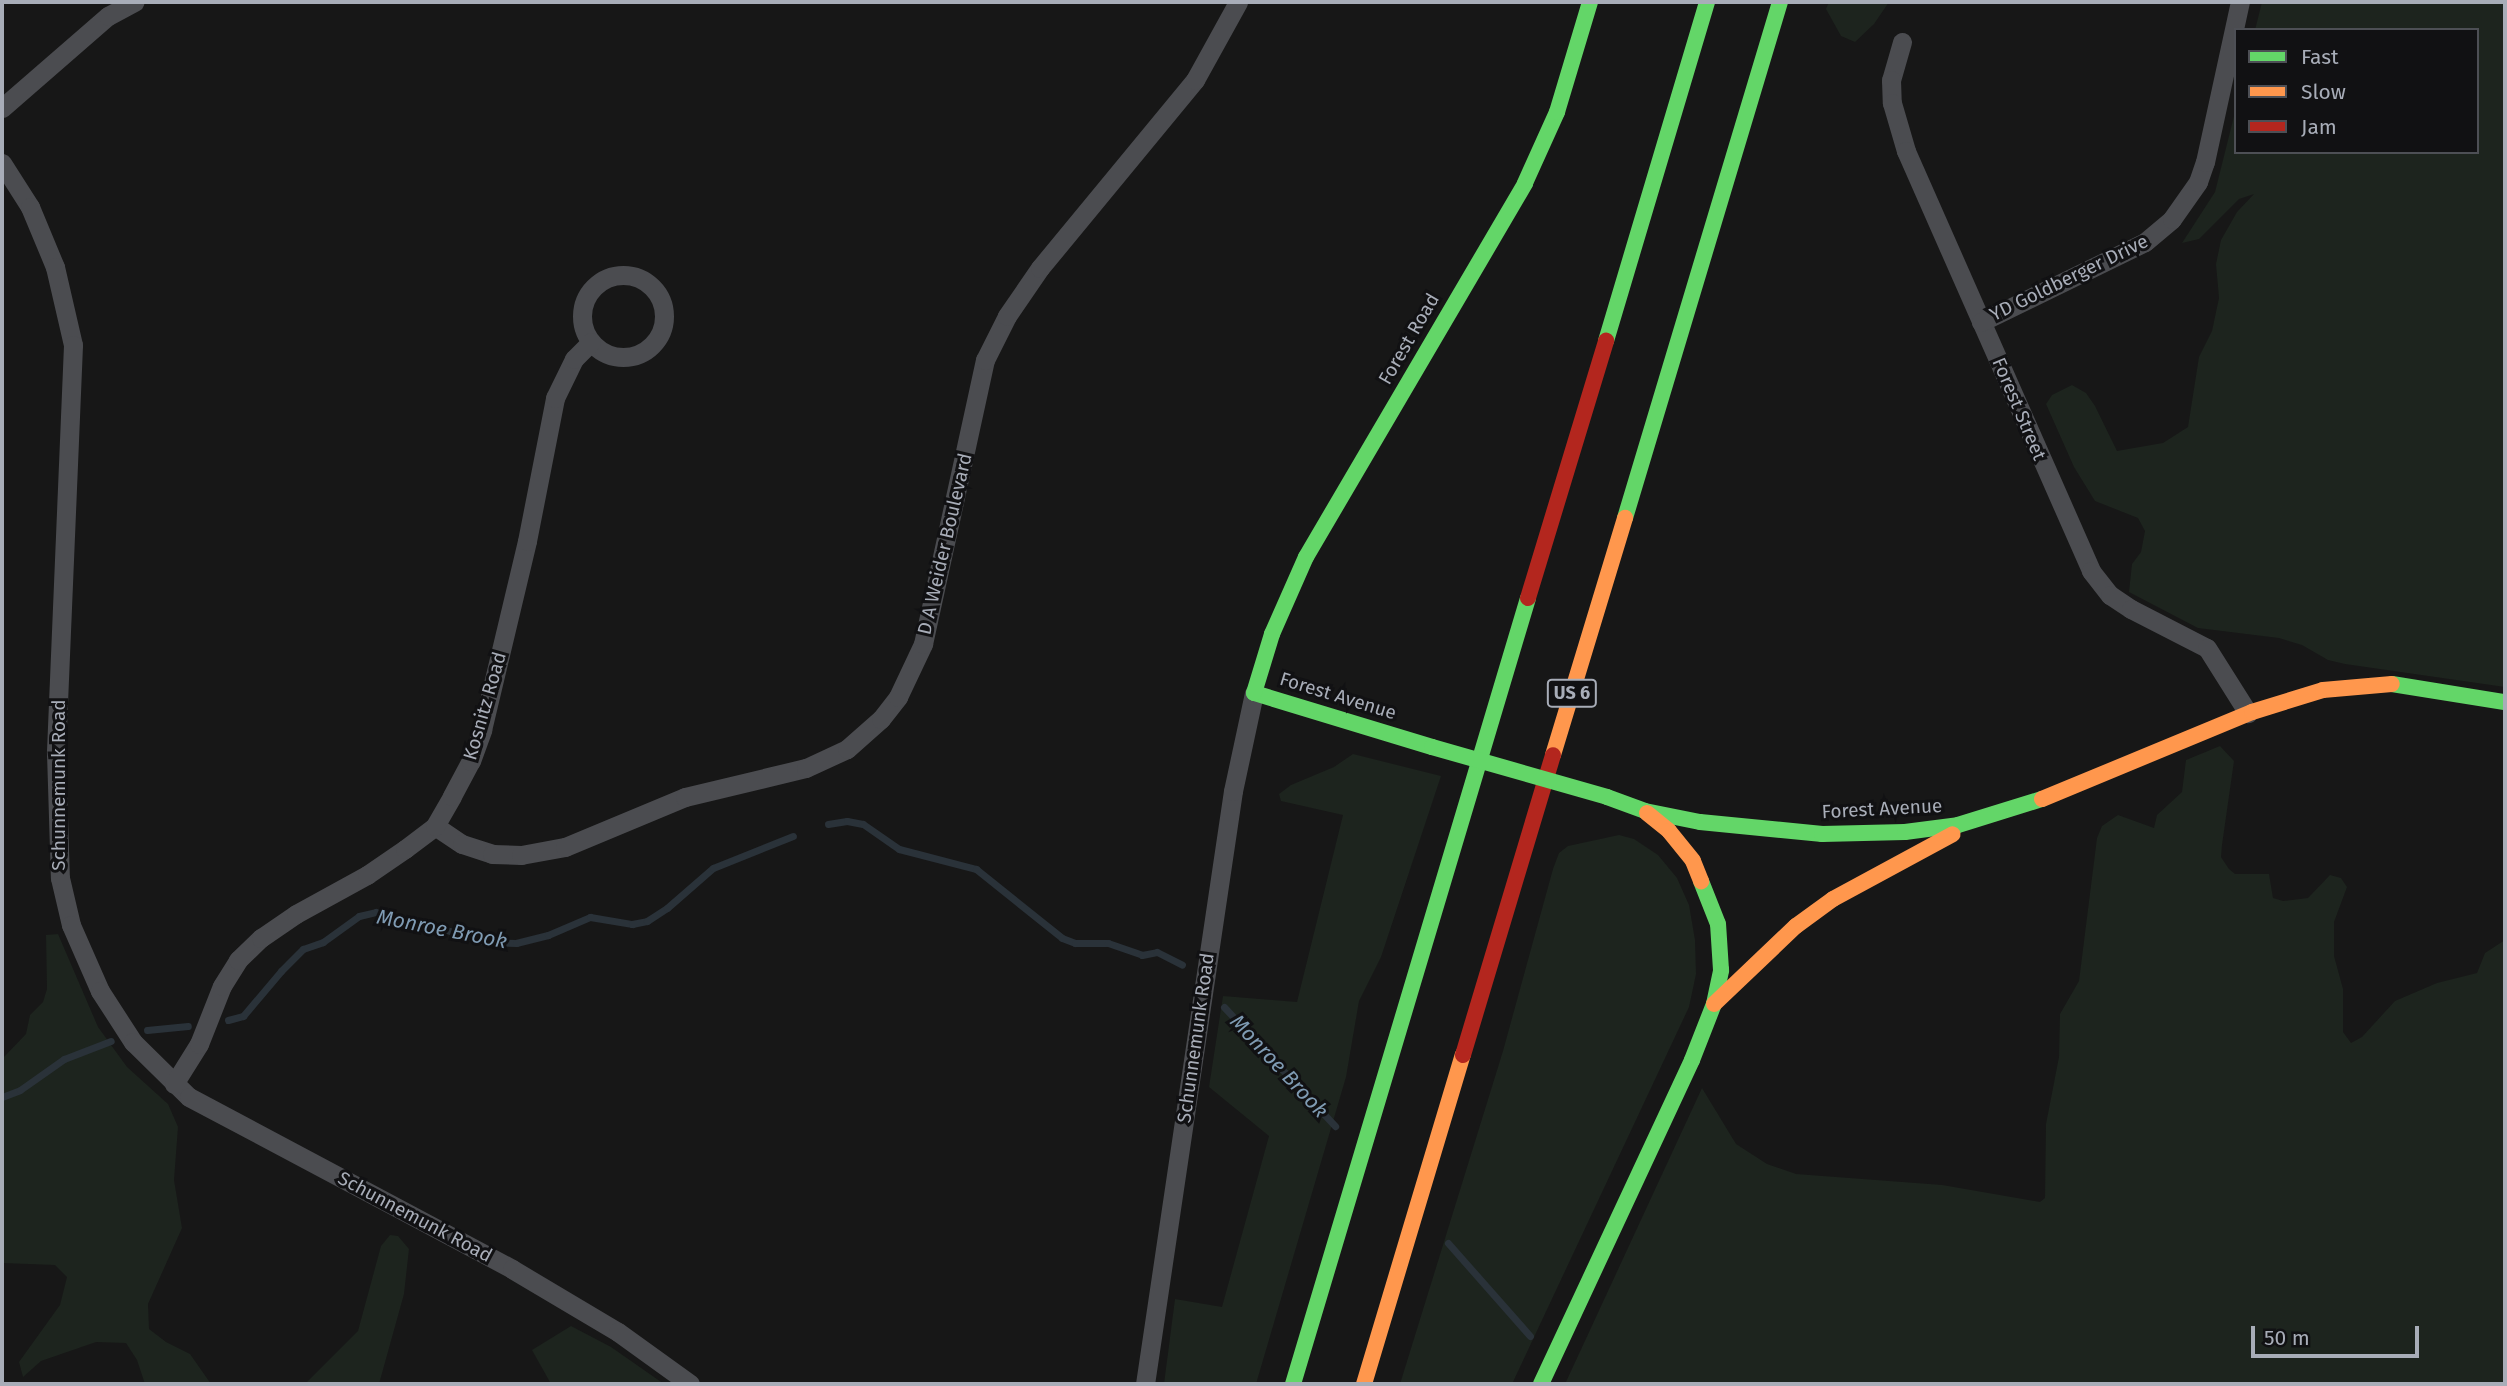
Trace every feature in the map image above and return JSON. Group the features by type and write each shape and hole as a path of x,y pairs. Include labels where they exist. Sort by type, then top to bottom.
{"main road":[{"name":"Forest Road","path":"1254,693 1272,634 1306,558 1525,183 1557,112 1590,2"},
{"path":"1293,1384 1707,2"},
{"name":"US 6","path":"1364,1384 1780,2"},
{"name":"Forest Avenue","path":"1254,693 1607,797 1645,811 1700,822 1835,834 1905,832 1988,818 2021,807 2248,713 2323,690 2389,684 2505,702"},
{"path":"1541,1384 1692,1060 1714,1004 1721,960 1718,924 1711,903 1693,861 1680,843 1645,811"},
{"path":"1714,1004 1796,926 1833,899 1910,855 1988,818"}],"street":[{"path":"2,108 108,16 134,2"},
{"name":"D A Weider Boulevard","path":"435,826 462,844 492,854 521,855 565,847 685,797 806,768 847,749 881,719 898,698 923,644 985,359 1007,316 1040,268 1195,80 1238,2"},
{"name":"YD Goldberger Drive","path":"2234,28 2240,2"},
{"name":"YD Goldberger Drive","path":"1981,322 2145,242 2172,219 2198,182 2205,162 2234,29"},
{"name":"Forest Street","path":"1902,42 1891,80 1897,125 2091,571 2110,594 2131,609 2207,648 2248,713"},
{"name":"Schunnemunk Road","path":"2,163 30,207 55,267 73,345 56,753 60,878 71,925 100,991 133,1042 189,1097 512,1269 618,1332 690,1384"},
{"path":"628,275 651,287 663,310 659,335 652,346 627,357 614,356 591,342 582,317 583,304 596,285 616,276 628,275"},
{"name":"Kosnitz Road","path":"174,1084 199,1044 222,986 238,960 261,938 296,914 367,875 435,826 471,761 482,730 527,541 555,398 573,359 591,342"},
{"name":"Schunnemunk Road","path":"1144,1384 1226,837 1254,693"}],"shaded area":[{"path":"1829,2 1889,2 1874,24 1855,42 1841,36 1826,9"},
{"path":"2262,2 2505,2 2505,687 2345,664 2328,660 2302,645 2279,638 2198,628 2129,592 2132,564 2141,552 2145,531 2138,518 2095,501 2074,467 2046,404 2052,395 2072,385 2086,393 2117,451 2163,443 2188,427 2199,357 2212,331 2219,298 2216,264 2221,240 2237,212 2254,194 2239,199 2199,239 2182,243 2215,192 2234,116 2234,154 2479,154 2479,28 2256,28"},
{"path":"2220,746 2234,761 2221,857 2229,869 2235,874 2269,874 2273,898 2283,901 2308,898 2330,875 2341,878 2347,887 2334,922 2334,956 2343,989 2343,1032 2351,1043 2362,1037 2395,1001 2437,983 2477,973 2485,953 2505,940 2505,1384 1565,1384 1702,1088 1736,1144 1767,1164 1796,1174 1942,1185 2040,1202 2045,1198 2046,1124 2059,1057 2060,1014 2079,981 2097,838 2102,826 2118,815 2154,828 2157,815 2182,792 2186,760"},
{"path":"1353,754 1441,776 1381,957 1359,1001 1346,1077 1256,1384 1164,1384 1175,1299 1222,1307 1269,1136 1209,1087 1223,996 1297,1002 1343,815 1281,801 1279,794 1291,785 1334,767"},
{"path":"1619,835 1634,839 1658,855 1677,878 1689,905 1695,940 1696,974 1689,1007 1512,1384 1400,1384 1503,1051 1559,853 1568,846"},
{"path":"58,934 98,1027 127,1067 168,1104 178,1127 174,1180 182,1228 148,1304 149,1329 166,1342 190,1354 211,1384 145,1384 137,1360 126,1343 96,1342 41,1361 23,1377 19,1362 60,1305 67,1277 55,1265 2,1263 2,1059 26,1034 30,1015 43,1002 47,989 46,935"},
{"path":"390,1235 398,1236 409,1249 404,1294 379,1384 305,1384 358,1331 381,1246"},
{"path":"571,1326 611,1347 664,1384 551,1384 532,1350"}],"waterway":[{"name":"Monroe Brook","path":"828,824 847,821 863,824 899,849 976,869 1062,938 1075,943 1108,943 1142,955 1157,952 1182,965"},
{"name":"Monroe Brook","path":"228,1020 243,1016 303,949 323,942 359,916 376,912 399,924 417,927 430,925 486,942 516,943 548,935 590,917 632,924 647,921 667,908 713,868 793,836"},
{"name":"Monroe Brook","path":"1224,1007 1335,1126"},
{"name":"Monroe Brook","path":"147,1030 188,1026"},
{"name":"Monroe Brook","path":"2,1097 20,1090 64,1059 111,1041"},
{"name":"Monroe Brook","path":"1448,1243 1530,1336"}],"traffic: fast":[{"path":"1432,747 1254,693 1272,634 1306,557 1525,183 1557,112 1590,2"},
{"path":"1606,341 1707,2"},
{"path":"1625,518 1780,2"},
{"path":"1293,1384 1528,598"},
{"path":"2392,684 2505,702"},
{"path":"1432,747 1607,797"},
{"path":"1607,797 1645,811 1700,822 1822,834 1905,832 1958,825 2042,799"},
{"path":"1541,1384 1692,1060 1714,1004 1721,970 1718,924 1701,881"}],"traffic: slow":[{"path":"1553,755 1625,518"},
{"path":"2042,799 2252,712 2323,690 2392,684"},
{"path":"1647,813 1669,831 1693,861 1701,881"},
{"path":"1714,1004 1796,926 1833,899 1953,834"},
{"path":"1364,1384 1463,1055"}],"traffic: jam":[{"path":"1528,598 1606,341"},
{"path":"1463,1055 1553,755"}]}
